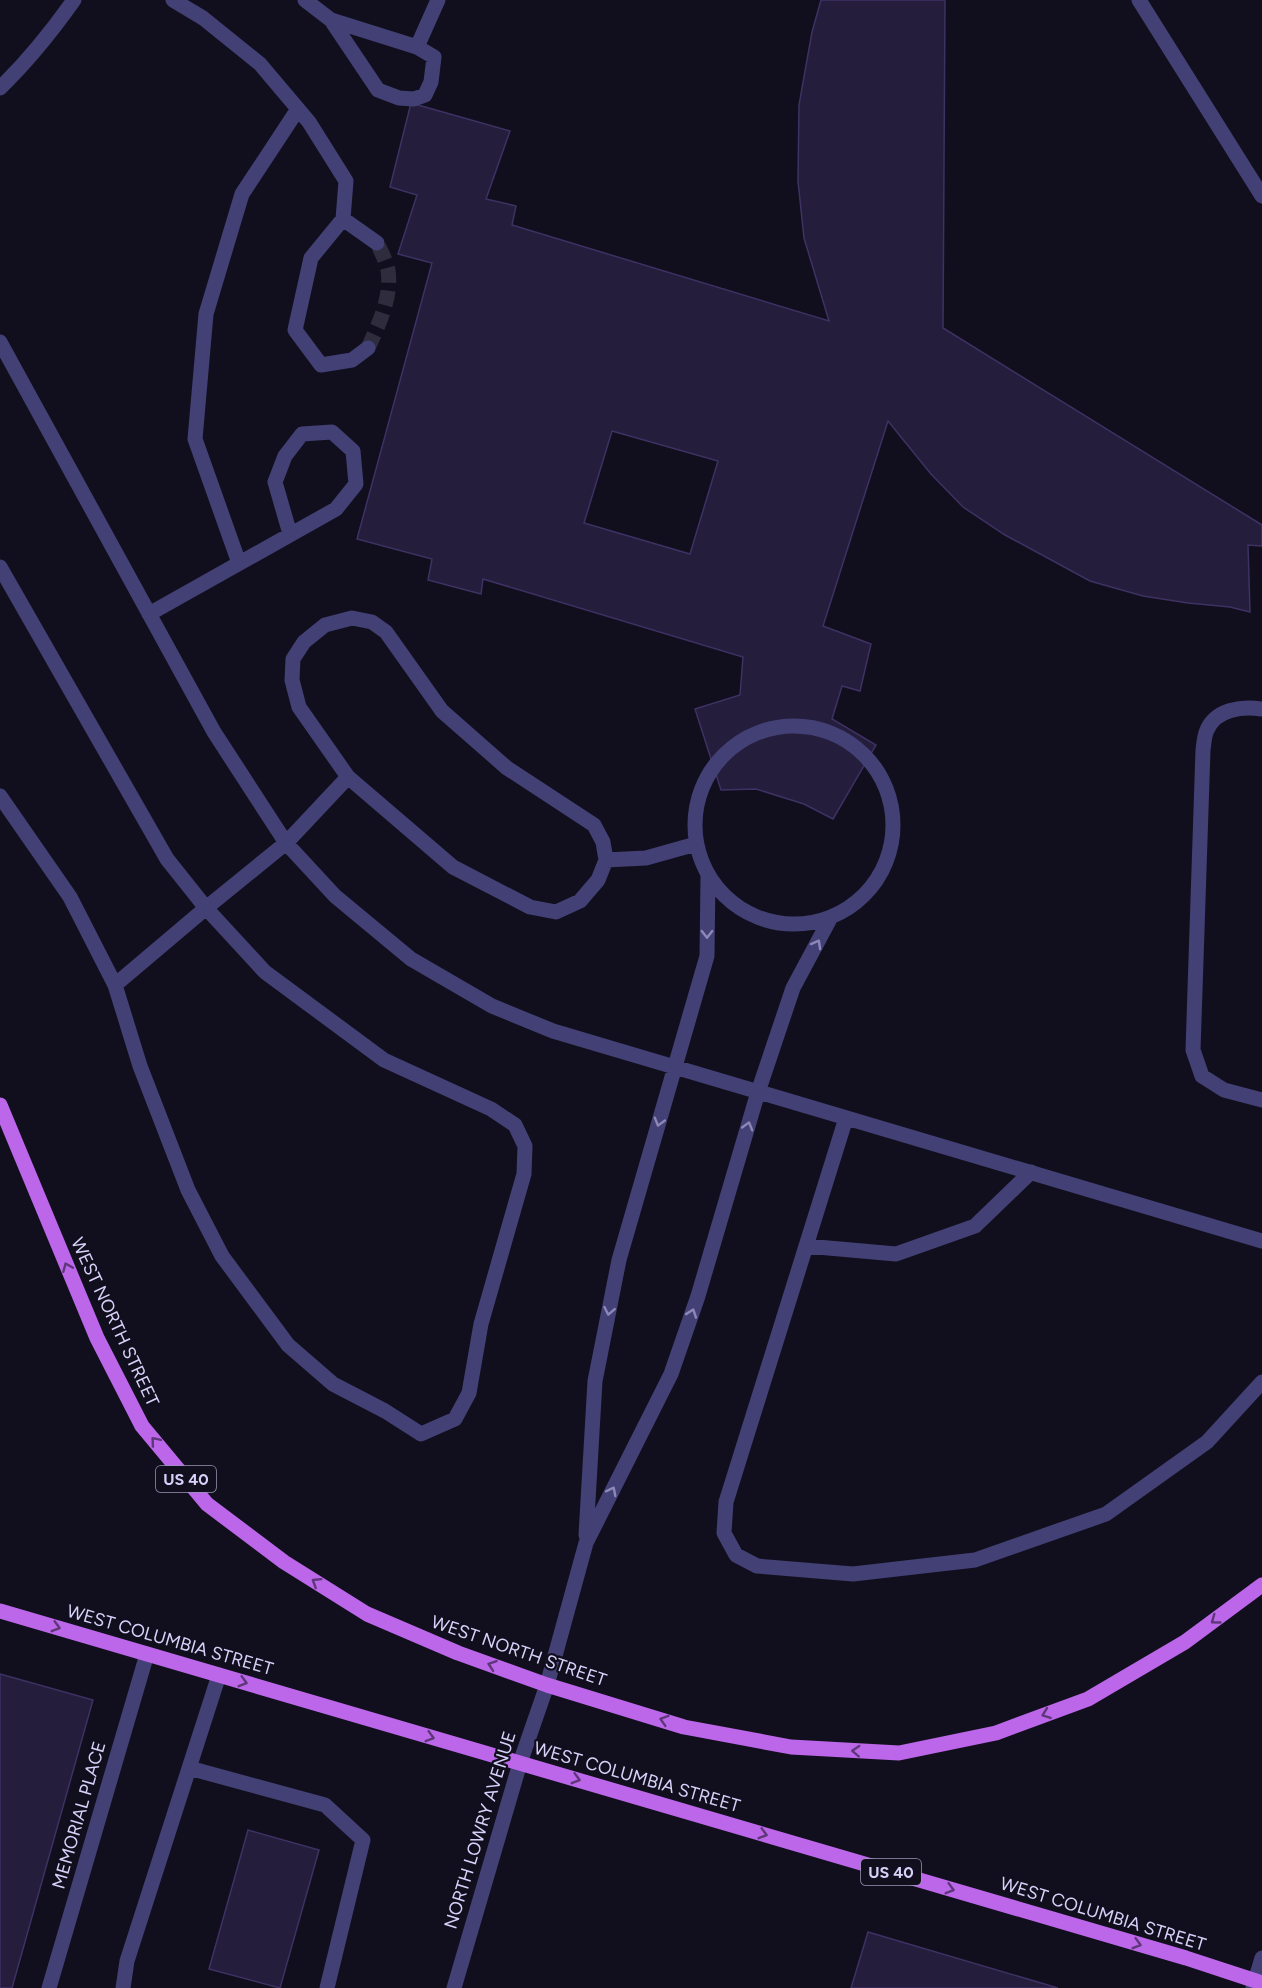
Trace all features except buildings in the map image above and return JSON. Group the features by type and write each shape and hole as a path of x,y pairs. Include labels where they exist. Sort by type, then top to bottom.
{"main road":[{"name":"WEST NORTH STREET","path":"0,1105 3,1121 97,1338 142,1426 207,1503 284,1562 367,1614 458,1653 547,1685 684,1727 791,1747 899,1753 996,1733 1088,1699 1185,1642 1262,1585"},
{"name":"WEST COLUMBIA STREET","path":"0,1611 1186,1958 1257,1984"}],"street":[{"path":"0,88 74,0"},
{"path":"172,0 202,18 260,64 309,122 346,181 343,219 311,258 295,330 321,365 352,360 368,348"},
{"path":"304,0 331,20 417,47 434,57 431,82 424,95 414,99 399,98 378,90 331,20"},
{"path":"417,47 438,0"},
{"path":"1139,0 1262,196"},
{"path":"239,563 195,439 206,314 242,194 298,109"},
{"path":"343,219 377,243"},
{"path":"0,342 214,732 286,843 335,896 411,959 482,1000 553,1031 1262,1241"},
{"path":"149,614 336,509 356,484 353,451 332,432 302,434 285,456 274,482 290,534"},
{"path":"0,567 167,860 206,908 265,972 384,1060 491,1109 515,1125 525,1146 524,1174 481,1324 469,1393 455,1419 421,1434 385,1411 333,1384 288,1345 222,1256 188,1190 140,1066 115,985 70,897 0,796"},
{"path":"352,618 372,622 386,632 442,711 507,768 594,825 603,842 606,860 598,880 580,901 556,912 530,907 453,867 348,777 299,707 292,680 293,659 304,642 325,625 352,618"},
{"path":"1262,709 1250,708 1223,712 1207,729 1203,750 1193,1050 1203,1076 1224,1090 1262,1100"},
{"path":"790,725 825,730 854,745 877,770 891,802 893,837 882,872 861,899 831,917 797,925 763,920 730,902 708,876 696,844 695,809 706,776 727,751 746,739 756,733 790,725"},
{"path":"115,985 286,843 348,777"},
{"path":"606,860 646,858 696,844"},
{"path":"586,1543 595,1381 619,1260 707,956 708,876"},
{"path":"586,1543 671,1374 698,1296 758,1092 793,988 831,917"},
{"path":"846,1118 726,1502 724,1533 736,1555 757,1566 853,1574 975,1560 1106,1514 1207,1442 1262,1382"},
{"path":"806,1246 896,1254 975,1226 1031,1172"},
{"name":"NORTH LOWRY AVENUE","path":"454,1988 520,1763 547,1685 586,1543"},
{"name":"MEMORIAL PLACE","path":"49,1988 147,1654"},
{"path":"123,1988 128,1961 219,1675"},
{"path":"189,1768 325,1805 363,1840 327,1988"},
{"path":"1257,1984 1262,1958"}],"tunnel":[{"path":"368,348 384,310 389,280 385,260 377,243"}]}
